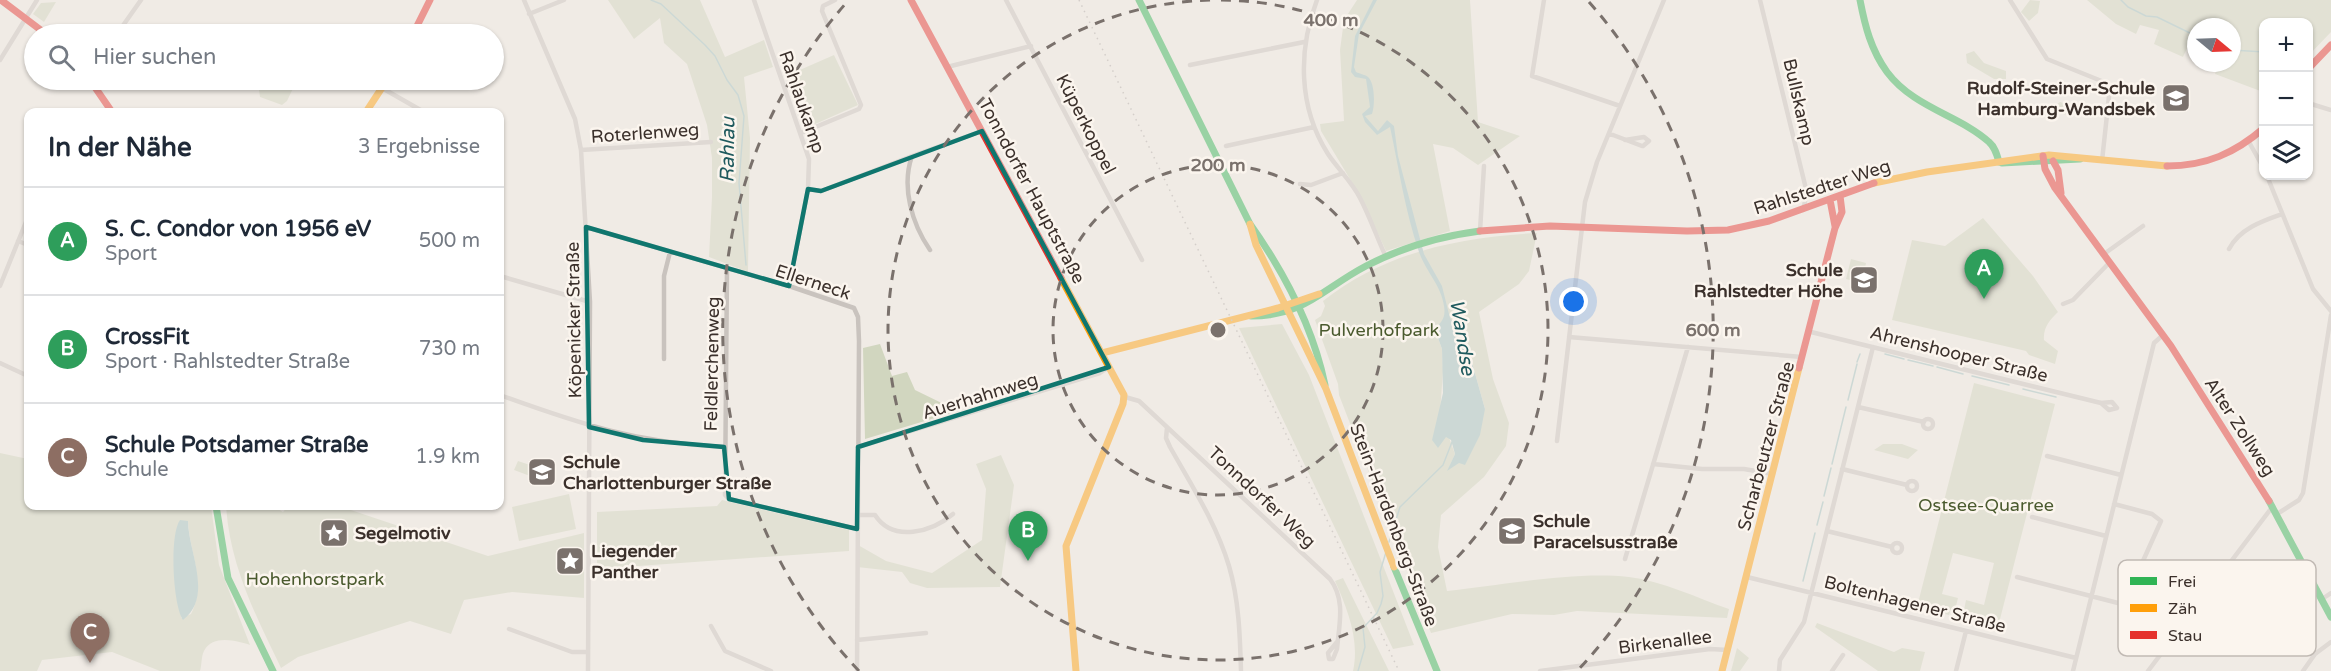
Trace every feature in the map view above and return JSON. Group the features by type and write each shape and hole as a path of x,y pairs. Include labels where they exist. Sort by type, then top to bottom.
{"main road":[{"path":"1,0 33,24"},
{"path":"418,24 430,0"},
{"name":"Tonndorfer Hauptstraße","path":"911,0 1125,397"},
{"name":"Stein-Hardenberg-Straße","path":"1139,0 1250,224 1256,245 1326,389 1427,652 1437,671"},
{"path":"1860,0 1870,43 1893,80 1919,103 1990,142 1999,162"},
{"path":"2313,64 2331,45"},
{"path":"97,90 109,108"},
{"path":"369,108 380,90"},
{"name":"Rahlstedter Weg","path":"1102,353 1251,316 1268,317 1321,294 1357,270 1386,257 1415,246 1480,231 1521,226 1719,231 1762,224 1901,176 2068,155 2081,159 2169,168 2216,159 2249,142 2259,133"},
{"name":"Rahlstedter Weg","path":"2044,158 2054,162 2081,159"},
{"name":"Alter Zollweg","path":"2044,158 2055,188 2163,335 2273,506 2301,560"},
{"path":"2058,170 2069,161"},
{"name":"Alter Zollweg","path":"2054,162 2058,170 2061,194"},
{"name":"Scharbeutzer Straße","path":"1722,671 1811,332 1835,228 1842,212 1840,196"},
{"name":"Scharbeutzer Straße","path":"1830,200 1835,215 1835,228"},
{"name":"Stein-Hardenberg-Straße","path":"1250,224 1263,241 1296,306 1324,375 1326,389"},
{"path":"1076,671 1066,546 1125,397"},
{"path":"219,510 224,551 233,586 273,671"},
{"name":"Alter Zollweg","path":"2316,588 2331,617"}],"street":[{"path":"0,60 37,0"},
{"path":"124,24 141,0"},
{"name":"Köpenicker Straße","path":"524,0 575,119 581,150 590,302 588,671"},
{"path":"529,14 564,0"},
{"name":"Rahlaukamp","path":"754,0 809,159 808,189 789,286"},
{"path":"801,133 859,109 861,105 822,11 823,6 835,0"},
{"name":"Küperkoppel","path":"1006,0 1142,260"},
{"path":"1317,0 1304,42 1306,90 1314,127 1329,155 1360,196 1386,257"},
{"path":"1526,81 1532,76 1544,0"},
{"path":"1557,441 1589,185 1664,0"},
{"name":"Bullskamp","path":"1760,0 1807,193 1803,210"},
{"path":"2010,0 2045,58 2104,82 2110,87 2102,161"},
{"path":"1190,65 1304,42"},
{"path":"947,67 1031,46"},
{"path":"1532,76 1620,106"},
{"path":"387,90 417,108"},
{"path":"2313,105 2331,110"},
{"path":"1226,146 1314,127"},
{"path":"808,189 821,191 982,131"},
{"path":"1609,134 1625,140"},
{"name":"Roterlenweg","path":"581,150 711,142"},
{"path":"2249,142 2259,160"},
{"path":"912,156 908,168 910,201 918,232 930,250"},
{"path":"1480,231 1484,166"},
{"path":"1300,184 1311,185 1343,173"},
{"path":"2268,180 2313,289 2331,313 2302,493 2299,500 2277,514"},
{"path":"2229,249 2233,241 2248,229 2282,214"},
{"path":"2104,255 2143,226"},
{"path":"0,286 24,227"},
{"name":"Ellerneck","path":"586,227 789,286 854,308 858,317 857,671"},
{"path":"18,241 24,243"},
{"path":"664,359 664,276 670,252"},
{"path":"2063,304 2073,300 2110,262"},
{"name":"Feldlerchenweg","path":"727,269 725,495 729,499 857,529"},
{"path":"504,277 590,302"},
{"name":"Ahrenshooper Straße","path":"1811,332 2101,403"},
{"path":"2073,671 2154,343 2163,335"},
{"path":"1569,338 1804,358"},
{"path":"1625,559 1688,347"},
{"path":"1773,671 1779,669 1802,626 1873,347"},
{"path":"0,363 24,374"},
{"name":"Auerhahnweg","path":"858,447 1100,373 1109,367"},
{"path":"504,396 590,427 643,440 724,447"},
{"name":"Tonndorfer Weg","path":"1125,397 1139,401 1333,583 1340,602 1337,642"},
{"path":"1858,406 1924,422"},
{"path":"1167,428 1166,438 1170,447 1203,504 1229,567 1239,630 1241,671"},
{"path":"2047,456 2121,475"},
{"path":"1653,464 1701,469 1744,468 1774,474"},
{"path":"1842,469 1907,485"},
{"path":"2114,504 2157,516 2161,525 2144,560"},
{"path":"2232,560 2273,506"},
{"path":"858,515 876,515 879,521 906,533 917,532 945,521 953,514"},
{"path":"2032,517 2106,536"},
{"path":"1827,531 1892,547"},
{"name":"Boltenhagener Straße","path":"1747,577 2076,658"},
{"path":"2017,577 2118,602"},
{"path":"2322,599 2331,593"},
{"path":"711,626 725,651 771,671"},
{"path":"508,629 572,652 588,652"},
{"path":"1956,671 1966,632"},
{"path":"857,640 926,633"},
{"path":"2316,653 2331,642"},
{"name":"Birkenallee","path":"1540,671 1710,650 1728,650"},
{"path":"1832,671 1843,655"},
{"path":"2148,671 2159,656"},
{"path":"2303,671 2314,656"},
{"name":"Birkenallee","path":"1605,663 1606,671"}],"highlighted area":[{"path":"982,131 1109,367 858,447 857,529 729,499 724,447 643,440 589,427 586,227 789,286 808,189 821,191"}],"green space":[{"path":"608,0 700,0 725,57 764,40 773,67 744,77 750,138 748,272 709,257 712,158 707,125 687,64 664,43 660,18 634,39"},
{"path":"1357,0 1470,0 1478,122 1520,136 1478,165 1453,148 1433,144 1450,231 1386,251 1362,199 1321,131 1320,124 1344,121 1340,50 1344,20"},
{"path":"2030,0 2040,1 2038,13 2029,21 2021,12"},
{"path":"2087,0 2331,0 2331,32 2313,51 2313,18 2259,18 2259,90 2215,74 2216,72 2241,72 2241,18 2187,18 2187,48 2183,57 2154,44 2159,30 2140,25 2136,34 2116,24"},
{"path":"56,2 44,22 33,14 41,3"},
{"path":"1974,51 1984,63 2006,71 2006,79 1994,79 1967,63 1966,54"},
{"path":"834,55 858,105 804,129 786,76"},
{"path":"259,90 292,90 287,101 282,105 260,97"},
{"path":"2060,102 2070,105 2075,103 2096,106 2095,115 2056,114 2051,121 2045,119 2047,111"},
{"path":"1983,218 2033,276 2058,312 2048,324 2044,335 2044,340 2058,351 2055,364 2029,355 2026,351 1892,320 1912,240 1945,246"},
{"name":"Pulverhofpark","path":"1537,233 1529,271 1519,284 1479,312 1493,379 1509,423 1506,446 1484,477 1441,515 1438,547 1447,591 1562,577 1629,577 1667,586 1729,609 1727,618 1577,611 1554,615 1512,614 1431,633 1339,395 1338,384 1315,320 1321,316 1325,306 1323,301 1372,270 1397,259 1451,243","holes":["1443,322 1459,326 1464,334 1485,409 1448,470 1455,454 1440,413 1442,349 1435,330"]},
{"path":"1851,259 1866,263 1862,283 1846,279"},
{"path":"1282,324 1309,375 1414,645 1393,649 1239,328"},
{"path":"880,344 892,376 907,372 915,390 958,411 865,439 863,348"},
{"name":"Ostsee-Quarree","path":"1974,383 2055,404 1998,627 1970,620 1971,617 1963,615 1966,600 1984,605 1994,563 1953,553 1942,594 1958,598 1955,610 1951,609 1949,615 1917,607"},
{"path":"1883,444 1902,444 1918,450 1908,459 1874,450"},
{"path":"0,453 24,458 24,510 212,510 219,565 250,645 225,640 213,642 204,651 200,671 160,671 112,652 42,660 37,671 0,671","holes":["188,521 196,567 196,602 191,614 181,618"]},
{"path":"1001,455 1014,485 1000,587 927,588 910,583 902,572 857,567 858,545 886,561 932,573 982,540 986,489 976,464"},
{"path":"518,461 533,466 530,476 514,470"},
{"path":"569,494 576,529 519,541 512,507"},
{"path":"722,500 849,530 849,551 597,569 597,512 717,506"},
{"name":"Hohenhorstpark","path":"226,510 280,510 283,512 285,510 351,510 488,556 584,533 584,598 512,592 464,600 451,634 410,621 298,657 281,668 245,589 228,528"},
{"path":"1343,578 1389,671 1353,671 1354,636 1348,613 1335,581"},
{"path":"1817,623 1894,652 1902,648 1925,652 1920,671 1878,671 1815,627"},
{"path":"1737,648 1749,658 1740,671 1731,671"}],"water":[{"path":"1373,0 1377,0 1359,34 1354,67 1356,72 1368,77 1372,85 1373,110 1372,114 1365,116 1378,131 1387,120 1394,126 1398,156 1424,254 1442,286 1450,318 1464,334 1485,409 1480,435 1465,465 1459,463 1447,471 1455,454 1451,440 1446,437 1438,448 1432,440 1443,393 1442,349 1435,330 1444,317 1442,298 1422,259 1414,237 1390,127 1377,135 1365,122 1362,114 1370,107 1366,79 1355,77 1351,72 1355,36"},
{"path":"180,520 188,521 198,586 197,599 192,610 183,620 177,601 173,555 174,540"}],"waterway":[{"name":"Rahlau","path":"651,0 661,4 705,45 715,56 727,80 738,95 744,116 739,183 746,265"},
{"path":"2121,0 2128,7 2146,16 2157,17 2187,32"},
{"path":"2241,51 2259,52"},
{"path":"1857,362 1860,354"},
{"path":"1885,354 1904,359"},
{"path":"1908,360 1933,366"},
{"path":"1848,400 1857,364"},
{"path":"1937,367 1963,374"},
{"path":"1972,376 2009,385"},
{"path":"2023,389 2056,397"},
{"path":"1832,464 1846,407"},
{"name":"Wandse","path":"1389,542 1400,507 1443,465 1452,442"},
{"path":"1824,496 1831,468"},
{"path":"1817,525 1823,502"},
{"path":"1803,581 1815,533"},
{"name":"Wandse","path":"1358,671 1365,647 1363,628 1377,613 1383,596 1380,572 1386,552"}],"railway":[{"path":"1079,0 1399,671"}],"traffic: fast":[{"path":"1139,0 1250,224 1296,301 1313,342 1325,385"},
{"path":"1860,0 1869,38 1887,72 1898,84 1923,103 1964,125 1989,142 1999,162"},
{"path":"2002,163 2080,159"},
{"path":"1251,316 1270,315 1300,306 1366,266 1407,248 1480,231"},
{"path":"2269,501 2301,560"},
{"path":"217,510 228,578 273,671"},
{"path":"1394,567 1437,671"},
{"path":"2316,589 2331,617"}],"traffic: slow":[{"path":"369,108 380,90"},
{"path":"1874,183 1927,172 2049,155 2167,166"},
{"path":"1250,224 1256,245 1326,389 1394,567"},
{"path":"1061,278 1124,395 1123,404 1066,546 1076,671"},
{"path":"1102,353 1278,308 1319,294"},
{"path":"1722,671 1799,368"}],"traffic: jam":[{"path":"1,0 33,24"},
{"path":"418,24 430,0"},
{"path":"911,0 1061,278"},
{"path":"2313,64 2331,45"},
{"path":"97,90 109,108"},
{"path":"2167,166 2207,161 2231,151 2259,132"},
{"path":"2043,156 2045,169 2055,188 2171,346 2269,501"},
{"path":"2053,161 2058,170 2061,193"},
{"path":"1480,231 1550,226 1687,231 1728,230 1769,221 1874,183"},
{"path":"1799,368 1835,228 1842,212 1840,196"},
{"path":"1830,200 1835,226"}],"place":[{"name":"Rudolf-Steiner-Schule Hamburg-Wandsbek","path":"2176,98"},
{"name":"Schule Rahlstedter Höhe","path":"1864,280"},
{"name":"S. C. Condor von 1956 eV","path":"1984,299"},
{"name":"Schule Charlottenburger Straße","path":"542,472"},
{"name":"Schule Paracelsusstraße","path":"1512,531"},
{"name":"Segelmotiv","path":"334,533"},
{"name":"Liegender Panther","path":"570,561"},
{"name":"CrossFit","path":"1028,561"},
{"name":"Schule Potsdamer Straße","path":"90,663"}]}
